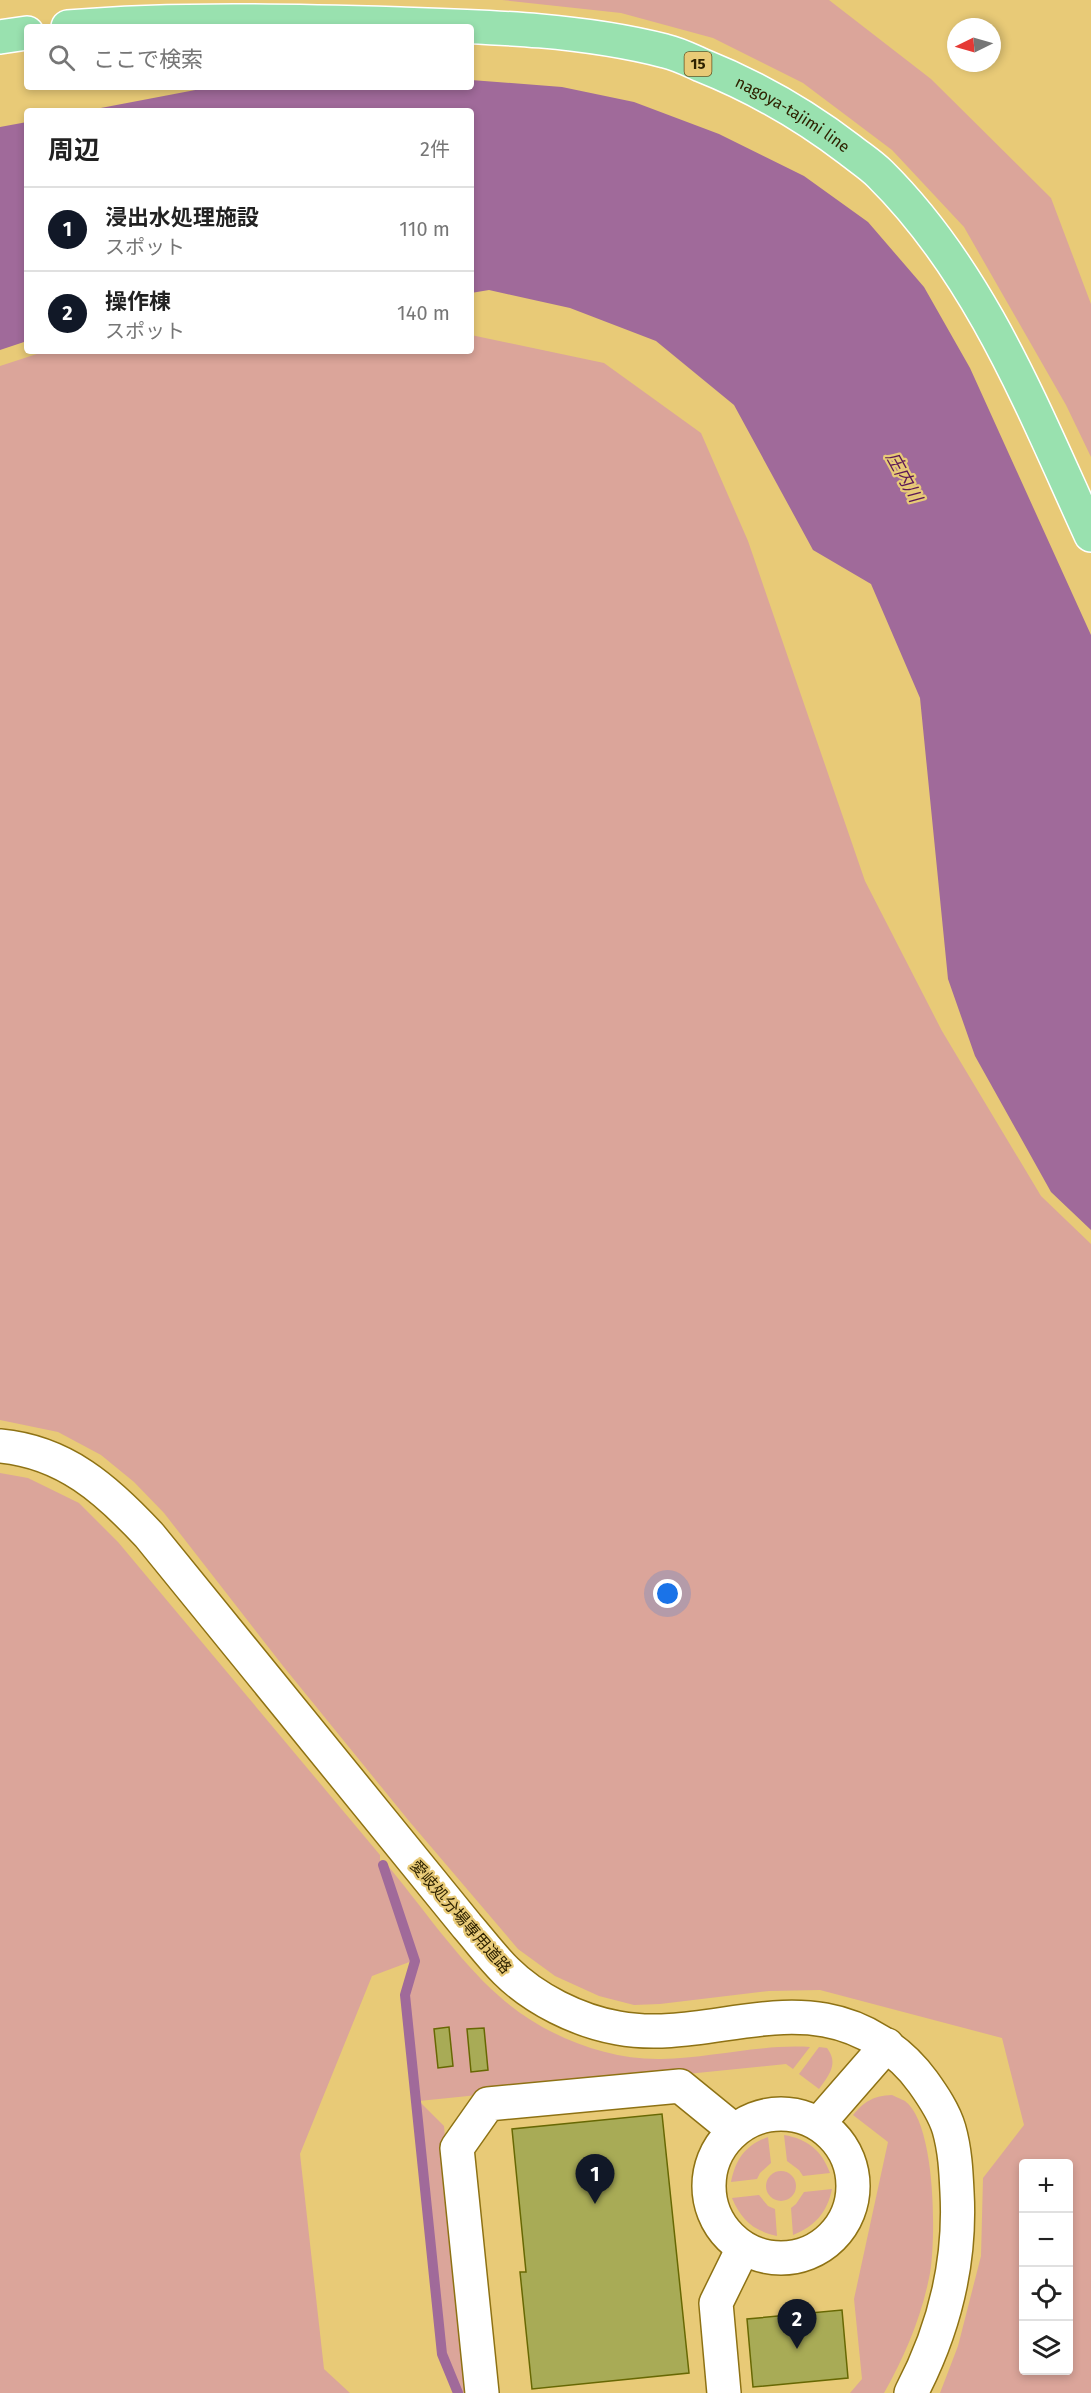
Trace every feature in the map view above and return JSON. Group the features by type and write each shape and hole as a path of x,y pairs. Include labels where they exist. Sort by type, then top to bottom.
{"main road":[{"name":"nagoya-tajimi line","path":"145,24 197,22 383,24"},
{"name":"nagoya-tajimi line","path":"474,27 585,34 669,52 745,82 816,124 879,173 931,233 964,277 1011,360 1091,535"},
{"path":"0,37 24,33"}],"lane":[{"name":"愛岐処分場専用道路","path":"0,1446 35,1452 57,1461 90,1478 119,1503 155,1542 467,1926 506,1971 530,1991 590,2020 616,2028 641,2032 799,2017 828,2020 870,2035 886,2045 916,2072 934,2098 949,2128 956,2161 959,2220 954,2269 937,2337 911,2393"},
{"path":"819,2123 886,2045"},
{"path":"482,2393 457,2148 488,2104 680,2086 734,2130"},
{"path":"775,2112 798,2115 819,2123 836,2138 849,2158 854,2180 852,2202 844,2224 829,2241 809,2253 798,2256 765,2257 744,2248 726,2234 714,2214 709,2191 710,2169 718,2147 734,2130 753,2118 775,2112"},
{"path":"724,2393 716,2303 744,2248"}],"shaded area":[{"path":"502,0 829,0 931,79 1051,198 1091,304 1091,457 1066,405 964,227 892,150 803,83 713,38 621,13"},
{"path":"474,336 604,363 701,433 748,541 865,881 942,1031 1041,1196 1091,1244 1091,2393 940,2393 958,2346 981,2256 983,2178 1024,2125 1002,2038 820,1990 769,1991 634,2005 599,1996 555,1976 518,1949 409,1821 283,1666 164,1513 134,1482 101,1455 58,1432 0,1420 0,366 37,354 474,354"},
{"path":"0,1473 28,1478 79,1503 118,1542 380,1855 380,1863 412,1961 372,1976 300,2154 324,2369 350,2393 0,2393"},
{"path":"384,1861 454,1949 484,1982 516,2010 534,2022 574,2042 618,2055 661,2059 773,2047 810,2047 793,2069 786,2064 419,2101 408,1995 418,1960"},
{"path":"819,2047 827,2048 831,2054 832,2064 829,2074 819,2089 799,2074"},
{"path":"892,2095 905,2101 915,2114 923,2133 928,2156 933,2209 930,2273 912,2335 884,2393 850,2393 862,2379 854,2299 888,2142 853,2115 870,2100"},
{"path":"419,2101 444,2126 471,2393 462,2393 446,2354"},
{"path":"784,2135 813,2147 823,2158 830,2173 803,2176 787,2161"},
{"path":"768,2137 771,2163 757,2179 731,2182 743,2154 748,2148"},
{"path":"781,2171 791,2176 796,2186 791,2196 781,2201 771,2196 766,2186 771,2176"},
{"path":"832,2189 827,2205 819,2218 793,2235 791,2208 804,2192"},
{"path":"759,2195 768,2206 775,2209 777,2236 755,2228 749,2223 740,2213 732,2198"}],"water":[{"name":"庄内川","path":"474,80 562,87 634,102 719,134 804,176 868,222 924,287 970,368 1091,635 1091,1230 1051,1192 975,1056 948,979 920,698 871,584 813,550 734,405 656,341 570,308 489,290 474,292 474,108 101,108 195,90 474,90"},
{"path":"24,123 24,342 0,350 0,127"}],"building":[{"path":"449,2027 453,2066 438,2068 434,2029"},
{"path":"484,2028 488,2070 471,2072 467,2029"},
{"path":"662,2114 689,2373 532,2389 520,2272 526,2272 512,2129"},
{"path":"842,2310 848,2378 753,2387 747,2319"}],"waterway":[{"path":"383,1865 415,1961 405,1995 442,2354 458,2393"}],"place":[{"name":"浸出水処理施設","path":"595,2204"},
{"name":"操作棟","path":"797,2349"}]}
